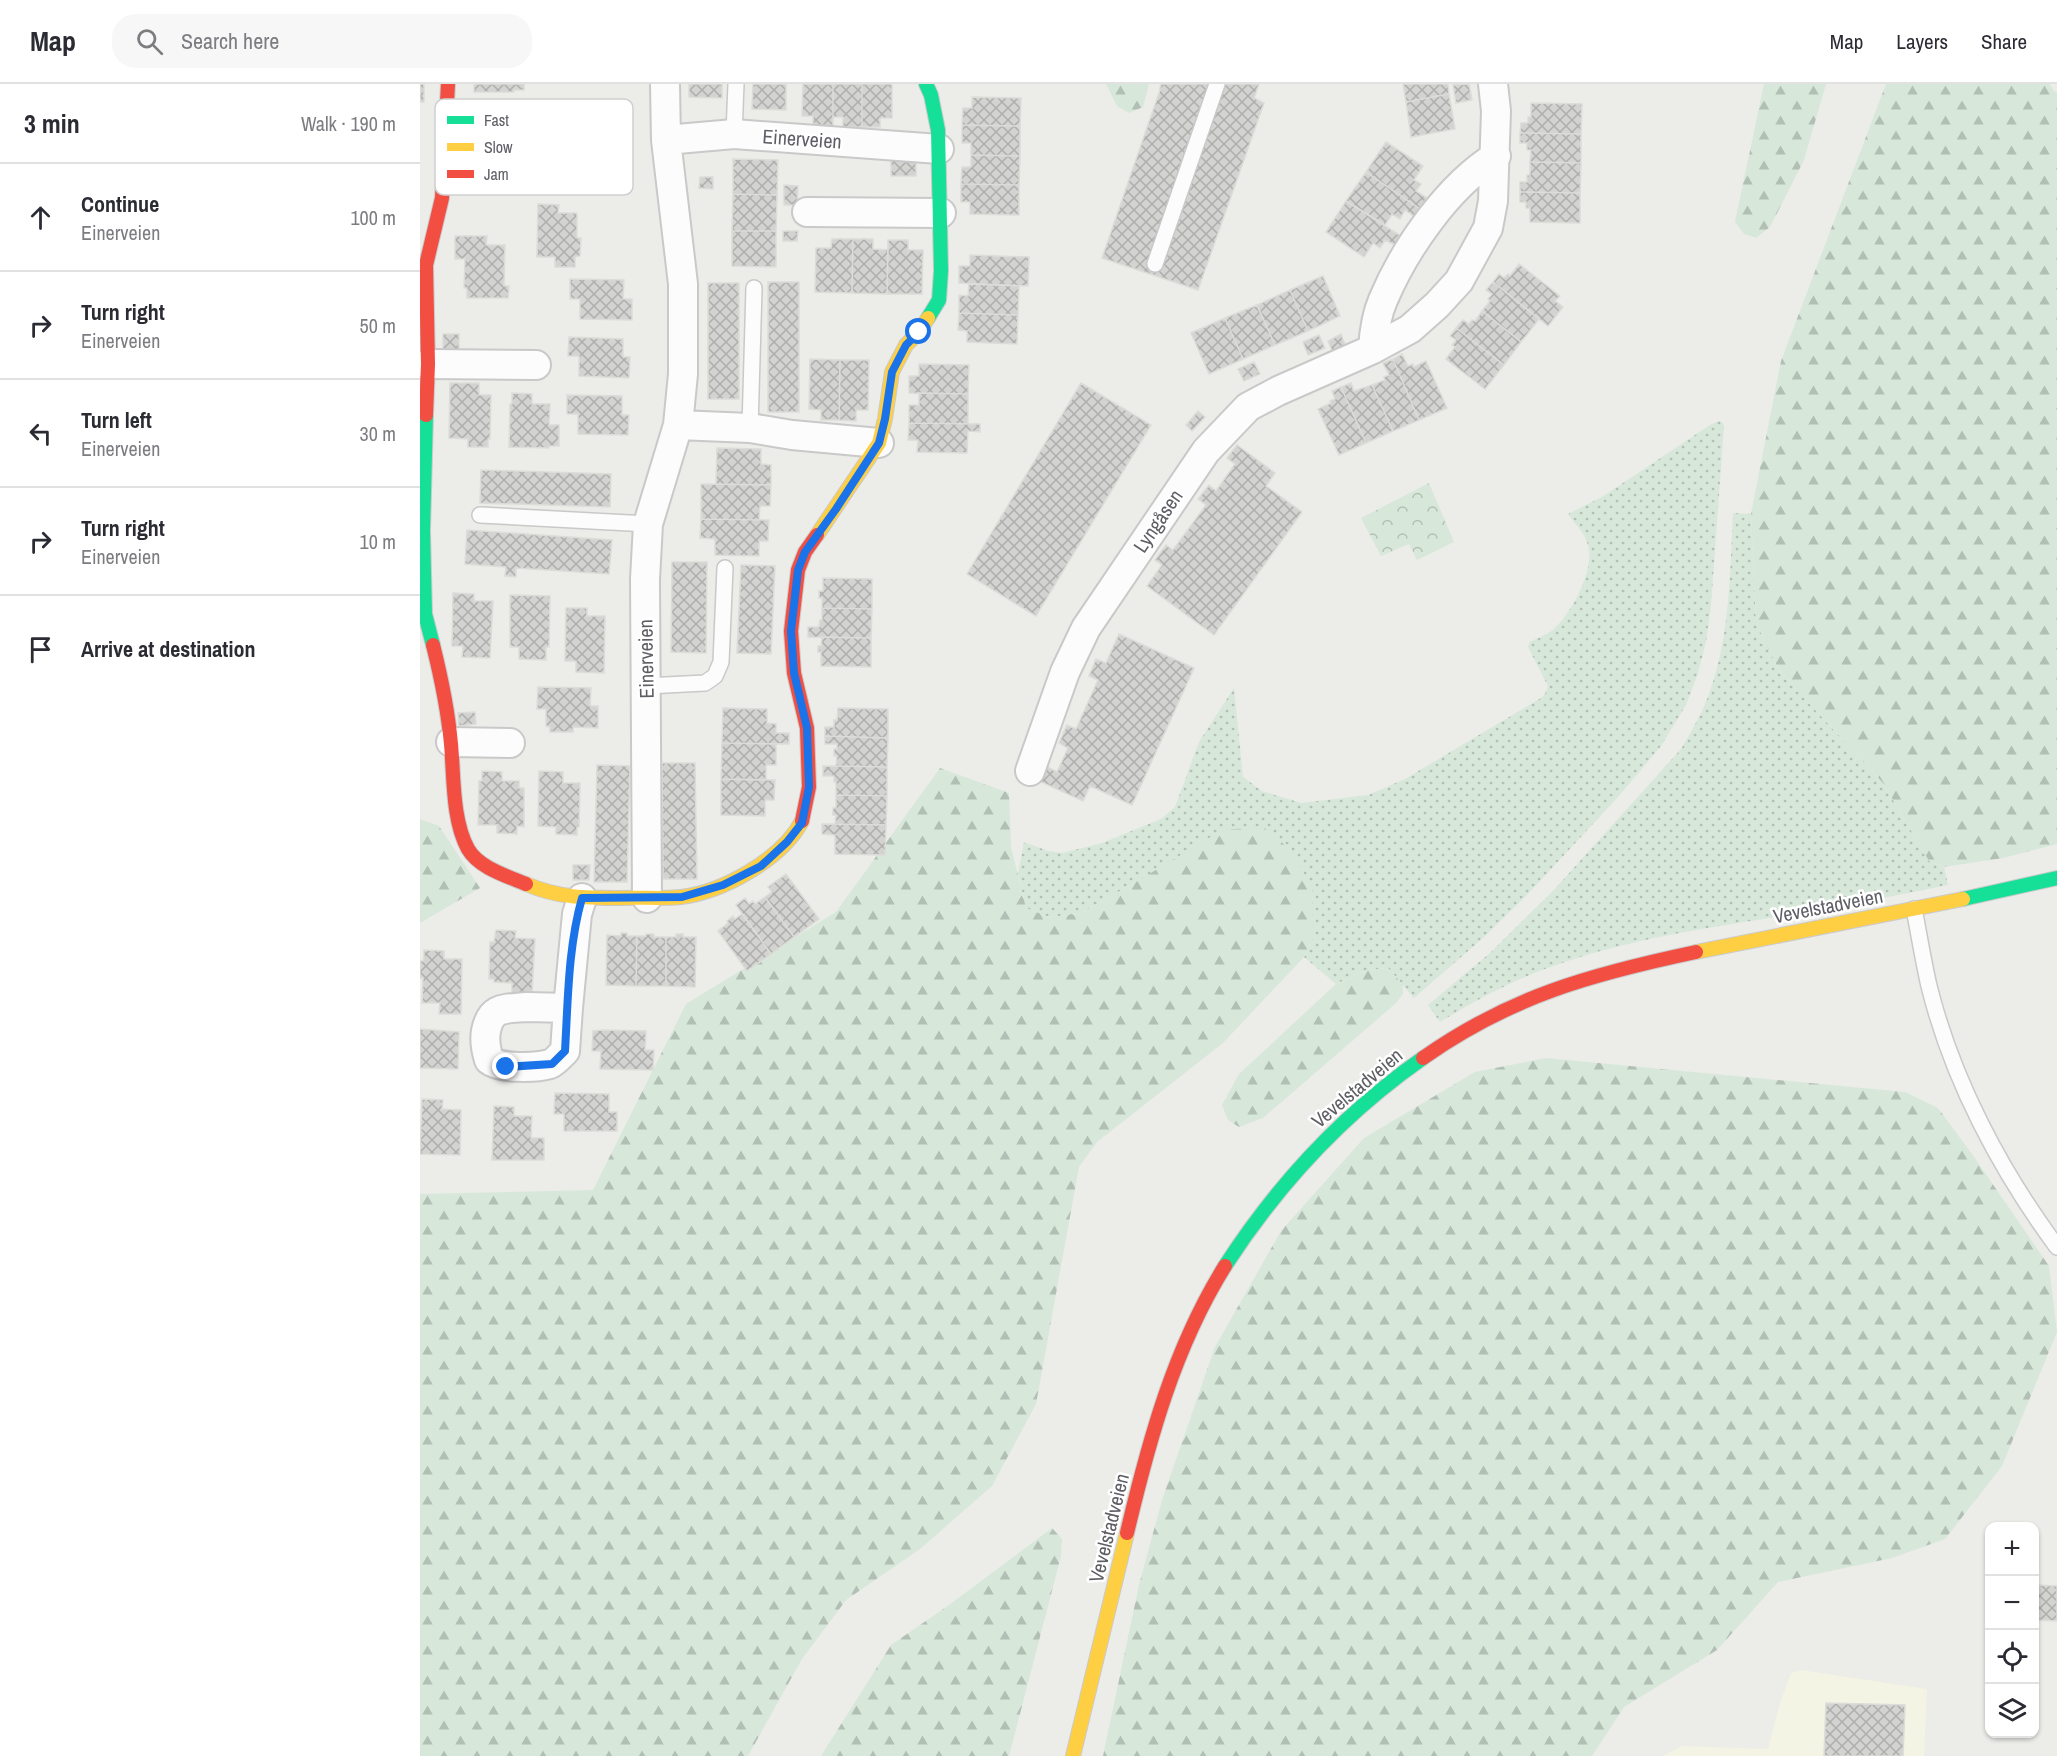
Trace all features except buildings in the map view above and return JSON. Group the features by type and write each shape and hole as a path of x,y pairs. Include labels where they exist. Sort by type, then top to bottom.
{"street":[{"path":"447,99 448,84"},
{"name":"Einerveien","path":"647,898 645,579 648,524 678,425 683,374 683,284 666,140 665,84"},
{"path":"442,195 426,265 428,364 423,531 425,615 441,677 451,742 456,812 468,849 478,860 493,870 547,893 582,898 682,897 723,885 761,866 787,842 802,823 809,787 807,728 794,673 791,631 798,570 805,552 879,443 892,372 906,345 919,332 939,300 941,213 938,130 931,95 926,84"},
{"name":"Lyngåsen","path":"1030,771 1065,672 1086,628 1206,451 1248,407 1278,391 1373,349 1410,329 1459,281 1488,228 1493,201 1496,111 1493,84"},
{"name":"Einerveien","path":"666,140 734,134 939,149"},
{"path":"1373,349 1375,327 1383,300 1402,263 1428,223 1454,190 1477,168 1496,156"},
{"path":"807,213 941,213"},
{"path":"428,364 536,365"},
{"path":"678,425 750,428 792,435 879,443"},
{"path":"451,742 510,743"},
{"name":"Vevelstadveien","path":"1074,1756 1146,1457 1169,1383 1203,1306 1227,1263 1285,1183 1318,1146 1366,1102 1437,1048 1523,1000 1569,983 1627,966 1969,899 2057,878"},
{"path":"568,1008 577,914 582,898"}],"lane":[{"path":"734,134 736,84"},
{"path":"1155,264 1217,84"},
{"path":"750,428 754,288"},
{"path":"480,515 648,524"},
{"path":"646,686 705,683 716,676 721,662 725,568"},
{"path":"1914,909 1929,985 1945,1040 1960,1078 2004,1166 2057,1247"}],"shaded area":[{"path":"1801,1670 1927,1689 1924,1756 1663,1756 1682,1746 1768,1749 1780,1703 1791,1673"}],"green space":[{"path":"1106,84 1149,84 1143,107 1129,113 1117,106"},
{"path":"1764,84 1826,84 1804,160 1770,227 1756,238 1744,234 1735,222"},
{"path":"1886,84 2050,84 2057,93 2057,844 2003,858 1944,867 1929,861 1883,783 1780,672 1756,623 1751,514 1781,361"},
{"path":"1719,421 1724,426 1711,605 1706,642 1686,705 1661,746 1618,797 1525,897 1483,938 1414,998 1388,968 1366,970 1336,984 1304,957 1313,937 1136,882 1079,914 1049,917 1026,908 1018,874 1024,842 1048,851 1062,853 1102,843 1161,819 1175,807 1199,742 1234,688 1243,777 1262,791 1301,803 1368,795 1405,779 1541,698 1548,686 1528,647 1530,642 1554,629 1561,622 1575,602 1588,566 1587,541 1568,514 1602,497"},
{"path":"1429,483 1454,542 1417,560 1409,544 1381,556 1361,518"},
{"path":"1733,513 1751,514 1756,623 1780,672 1883,783 1929,861 1944,867 1948,885 1669,935 1586,955 1513,982 1440,1022 1428,1005 1490,953 1553,891 1681,749 1701,714 1717,670 1722,648 1730,580"},
{"path":"940,768 1009,793 1011,847 1026,908 1049,917 1079,914 1222,830 1263,827 1291,850 1312,888 1313,937 1304,957 1223,1043 1097,1142 1079,1167 1036,1404 992,1486 920,1549 846,1600 802,1659 748,1756 420,1756 420,1194 593,1190 686,1004 836,912"},
{"path":"420,819 439,826 480,888 420,923"},
{"path":"1388,968 1403,985 1403,994 1395,1004 1263,1118 1239,1127 1228,1120 1222,1105 1239,1074 1336,984 1366,970"},
{"path":"1546,1058 1905,1092 1938,1108 2049,1266 2057,1332 2002,1466 1945,1539 1892,1558 1778,1582 1717,1650 1624,1707 1592,1756 1103,1756 1139,1585 1162,1500 1215,1347 1281,1231 1364,1138 1475,1072"},
{"path":"1052,1528 1062,1539 1061,1556 1009,1756 821,1756 891,1645"}],"traffic: fast":[{"path":"926,84 931,95 938,130 941,271 939,300 928,318"},
{"path":"426,415 423,531 425,614 433,645"},
{"path":"1963,899 2057,878"},
{"path":"1225,1266 1267,1207 1314,1152 1366,1103 1423,1058"}],"traffic: slow":[{"path":"817,535 879,443 892,372 906,345 919,332 928,318"},
{"path":"526,884 561,895 584,897 666,898 697,894 732,881 766,860 781,848 802,821"},
{"path":"1696,952 1963,899"},
{"path":"1073,1756 1127,1533"}],"traffic: jam":[{"path":"447,99 448,84"},
{"path":"426,415 428,364 426,265 442,195"},
{"path":"802,821 809,787 807,728 794,673 791,631 798,570 805,552 817,535"},
{"path":"433,645 448,719 456,811 463,837 468,849 479,861 494,871 526,884"},
{"path":"1423,1058 1488,1018 1554,990 1622,969 1696,952"},
{"path":"1127,1533 1154,1429 1177,1362 1191,1329 1225,1266"}],"route":[{"path":"506,1067 552,1064 565,1051 569,980 577,914 582,898 682,897 723,885 761,866 787,842 802,823 809,787 807,728 794,673 791,631 798,570 805,552 879,443 892,372 906,345 919,332"}]}
